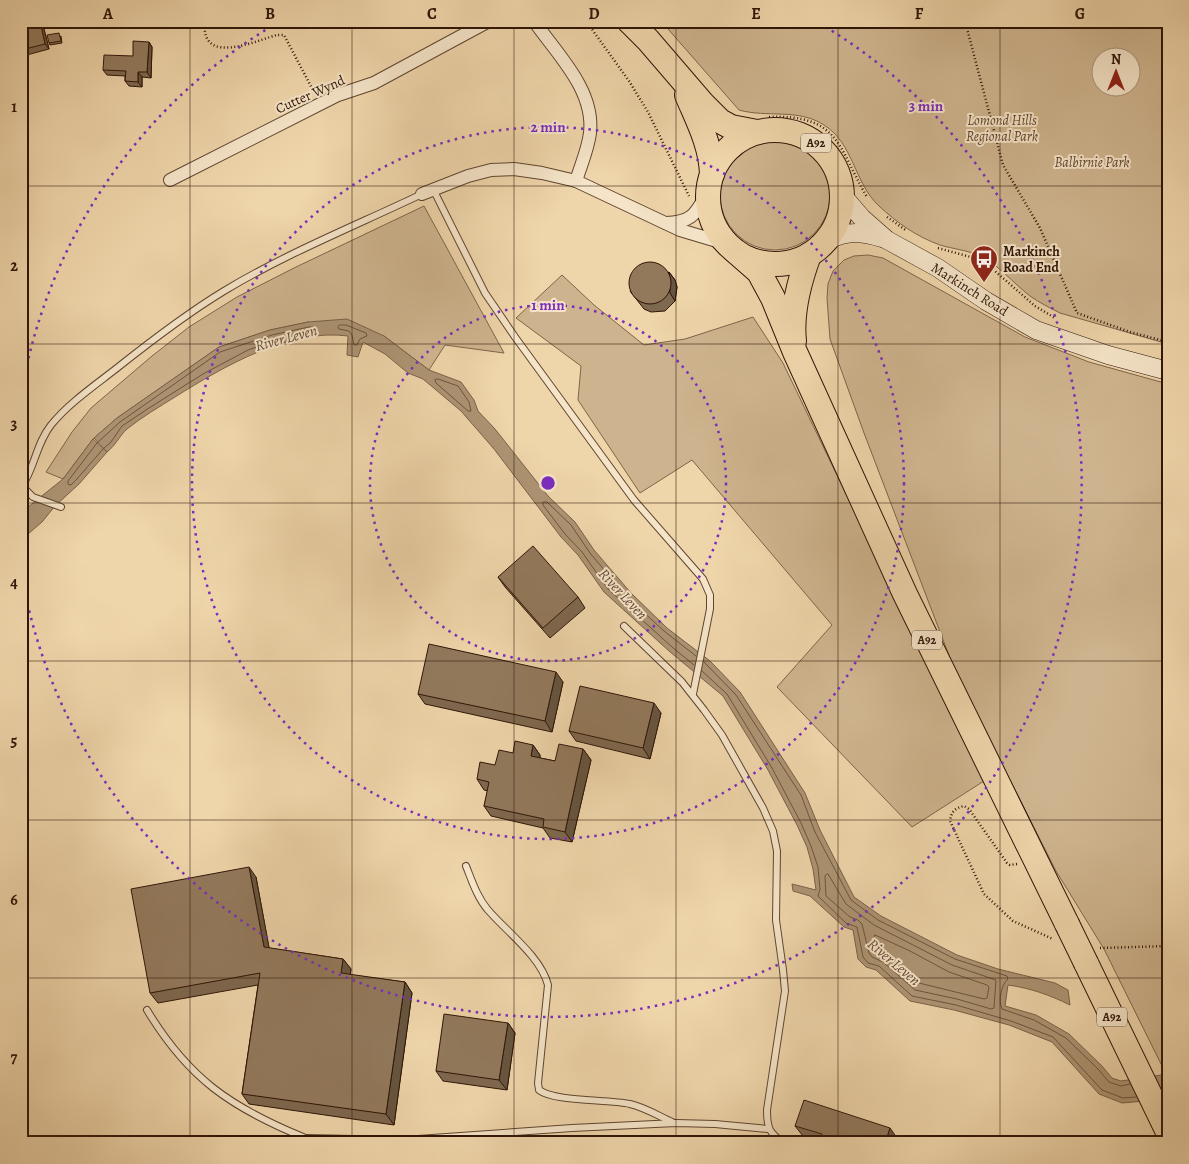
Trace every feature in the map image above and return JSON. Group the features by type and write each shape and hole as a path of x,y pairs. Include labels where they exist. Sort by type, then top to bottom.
{"highway":[{"name":"A92","path":"629,21 720,121 731,127 761,125 798,134 816,143 830,158 839,176 843,196 841,212 836,226 828,240 809,255 791,263 771,264 752,260 731,247"},
{"name":"A92","path":"674,69 705,135 711,156 705,187 713,224 722,238 759,272 773,298 795,352 1060,932 1095,956 1138,1070 1168,1132"},
{"name":"A92","path":"705,187 719,160 730,147 761,125"},
{"name":"A92","path":"795,352 793,326 801,277 809,255"}],"main road":[{"name":"Markinch Road","path":"843,196 867,211 887,240"},
{"name":"Markinch Road","path":"828,240 842,234 854,232 887,240 938,268 986,301 1036,330 1108,355 1168,371"}],"street":[{"name":"Cutter Wynd","path":"170,180 320,103 374,82 489,21"},
{"path":"534,21 579,84 590,112 590,132 587,147 576,181"},
{"path":"427,192 468,176 491,170 514,169 542,173 576,181 663,223 731,247"},
{"path":"663,223 688,220 695,214 705,187"}],"lane":[{"path":"61,507 33,497 22,486 27,478 41,439 52,424 72,404 149,342 226,290 291,256 427,192 515,337 634,500 703,579 710,595 710,610 693,694"},
{"path":"624,626 693,694 722,735 763,808 773,831 777,851 776,920 784,970 785,991 767,1110 768,1129"},
{"path":"466,866 476,892 487,909 535,960 545,975 548,985 538,1083 539,1090 552,1096 632,1105 676,1123"},
{"path":"147,1010 176,1053 192,1071 220,1094 273,1125 305,1138"},
{"path":"239,1143 305,1138 404,1140 676,1123 715,1124 768,1129 784,1143"}],"path":[{"path":"586,21 629,81 648,112 691,199 705,187"},
{"path":"965,21 1003,165 1040,228 1077,313 1130,332 1168,342"},
{"path":"204,24 209,41 225,48 236,47 277,34 284,35 320,103"},
{"path":"761,125 796,118 825,128 834,135 862,188 867,211"},
{"path":"882,213 910,233"},
{"path":"936,248 978,259 988,265 1035,306 1058,320"},
{"path":"1021,860 1014,865 1007,863 969,809 964,806 954,810 950,821 984,894 1013,920 1060,932"},
{"path":"1095,956 1168,946"}],"green space":[{"name":"Lomond Hills Regional Park","path":"661,21 1168,21 1168,344 1060,313 1030,296 1000,269 980,256 923,238 886,212 871,197 842,142 824,125 814,120 793,115 739,110"},
{"path":"775,140 796,144 814,156 826,174 830,195 826,216 814,234 796,246 775,250 754,246 736,234 724,216 720,195 724,174 736,156 754,144"},
{"path":"424,206 504,353 445,345 429,370 384,336 308,322 270,330 219,347 117,418 93,439 63,479 46,472 72,432 91,408 189,327 237,297"},
{"path":"868,255 883,258 1025,337 1089,362 1168,384 1168,1074 1166,1074 1104,949 1056,871 955,671 864,433 830,339 827,298 828,284 833,271 844,260 854,256"},
{"path":"562,275 594,305 644,345 685,339 753,317 783,363 984,781 912,827 777,687 832,625 692,460 640,493 578,400 581,366 516,318"}],"water":[{"name":"River Leven","path":"347,319 384,336 429,370 461,382 474,400 478,411 495,429 548,496 575,522 594,550 631,593 667,628 710,661 740,692 805,793 820,830 854,897 881,916 957,955 998,969 1055,983 1068,990 1070,1005 1040,992 1008,985 1005,1006 1036,1015 1069,1034 1112,1078 1121,1081 1168,1074 1168,1099 1122,1103 1099,1094 1052,1042 1009,1025 954,1010 910,1001 876,970 866,967 858,959 853,930 844,927 810,896 793,891 792,884 816,890 807,847 768,770 723,696 669,651 604,592 578,555 561,537 494,449 461,411 423,379 408,373 385,354 363,342 358,357 347,355 348,336 326,335 280,344 235,362 157,408 127,429 107,452 94,438 117,418 219,347 270,330 308,322"},
{"path":"93,439 107,452 42,522 21,540 21,516 28,507 63,479"}],"building":[{"path":"21,21 40,21 45,44 21,50"},
{"path":"59,33 61,41 49,43 47,35"},
{"path":"133,41 149,42 147,72 138,72 138,82 125,81 126,71 103,70 104,55 133,56"},
{"path":"654,262 662,265 668,271 671,283 668,295 662,301 646,304 638,301 632,295 629,279 632,271 638,265"},
{"path":"533,546 578,597 543,628 498,577"},
{"path":"429,644 556,672 545,721 418,694"},
{"path":"580,686 654,703 643,748 569,731"},
{"path":"515,741 533,745 531,756 555,761 559,744 583,749 565,832 543,827 544,819 484,806 489,782 477,779 480,762 495,765 499,750 513,753"},
{"path":"249,867 264,947 343,959 341,973 405,982 386,1114 242,1094 260,973 150,993 131,889"},
{"path":"444,1014 508,1023 499,1080 436,1071"},
{"path":"804,1100 890,1128 885,1143 819,1143 822,1134 795,1126"}],"place":[{"name":"Markinch Road End","path":"984,283"}],"park label":[{"name":"Balbirnie Park","path":"1092,162"}]}
